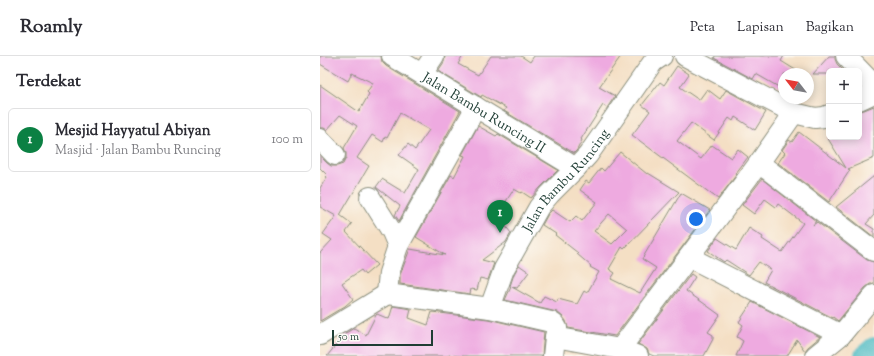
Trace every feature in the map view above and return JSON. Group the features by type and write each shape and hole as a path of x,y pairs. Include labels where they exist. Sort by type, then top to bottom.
{"street":[{"name":"Jalan Bambu Runcing II","path":"392,56 576,168"},
{"path":"422,74 434,56"},
{"name":"Jalan Bambu Runcing","path":"490,308 504,269 539,207 588,155 653,62 662,56"},
{"path":"685,56 794,113 815,118 826,116"},
{"path":"846,56 874,85"},
{"path":"862,99 874,93"},
{"path":"387,294 389,273 398,246 476,108"},
{"path":"320,335 387,294 490,308 551,322 556,325 557,328 554,346 629,353 689,257 794,113"},
{"path":"320,139 335,155"},
{"path":"759,163 874,251"},
{"path":"370,197 392,232 398,246"},
{"path":"689,257 841,335"},
{"path":"815,356 841,335 874,296"}],"building":[{"path":"320,56 381,56 382,62 386,66 460,111 399,221 395,215 400,206 376,187 382,179 405,193 419,169 399,155 408,144 415,150 429,130 400,113 387,138 385,137 383,142 372,135 357,158 369,166 340,215 352,224 346,232 377,265 365,275 361,270 342,283 353,299 345,306 320,321 320,253 332,240 323,234 336,216 320,207 320,188 327,177 320,168 320,156 331,166 343,164 346,158 344,148 357,126 340,115 327,130 320,128 320,85 359,112 369,94 367,92 373,83 352,73 348,81 320,64"},
{"path":"445,56 463,56 458,64 478,75 491,56 521,56 530,62 534,56 621,56 599,87 615,96 607,108 603,105 581,139 582,140 577,150 574,153 504,111 506,108 482,95 481,97 438,71 444,62"},
{"path":"715,56 784,56 781,61 792,68 778,68 778,87 756,74 753,79 714,58"},
{"path":"829,56 835,56 837,64 841,68 826,68 826,74 814,73"},
{"path":"677,66 689,74 680,87 699,100 707,89 720,99 726,90 766,112 755,130 735,117 733,121 729,118 714,140 691,123 677,141 701,159 712,145 731,158 738,149 748,157 718,199 632,135 650,111 642,105 660,82 664,85"},
{"path":"874,106 874,158 848,169 850,170 829,202 778,163 785,153 782,150 789,140 792,142 799,132 846,168 829,140 862,140 862,110"},
{"path":"478,126 496,136 498,134 558,170 531,198 514,189 497,215 511,233 506,242 482,260 494,263 488,280 480,278 477,290 471,289 470,294 400,284 400,275 410,249 445,255 416,237 451,175 454,177 465,156 462,155"},
{"path":"620,152 647,174 648,173 679,192 624,249 622,247 609,269 615,273 611,279 640,293 656,268 642,259 681,193 710,210 615,336 568,328 566,321 557,312 505,300 511,287 514,274 519,265 529,272 517,288 512,287 540,303 544,296 557,302 558,299 577,304 584,291 587,293 599,272 590,267 591,266 577,254 578,253 555,235 556,234 542,225 552,210 570,222 576,216 582,221 597,202 580,190 586,181 589,183 601,168 604,171","holes":["609,214 627,229 612,244 594,231"]},
{"path":"874,176 874,215 866,224 874,229 874,237 836,207"},
{"path":"762,179 816,221 813,225 817,222 867,260 874,262 874,284 870,284 865,288 838,321 833,317 764,282 771,270 759,262 749,275 726,260 724,262 708,251 717,238 736,250 749,228 763,237 762,239 782,252 803,223 778,204 776,207 765,199 754,214 742,205"},
{"path":"691,274 695,277 686,291 720,315 708,332 713,335 713,339 704,356 654,356 649,354 647,349 638,344"},
{"path":"752,302 820,337 805,351 797,340 787,356 736,356 743,341 737,337 743,325 739,322"},
{"path":"393,306 411,309 409,318 428,325 432,312 488,319 544,332 542,356 327,356 346,333 354,328 366,335 377,314 389,319"}],"waterway":[{"path":"866,356 874,349"}],"place":[{"name":"Mesjid Hayyatul Abiyan","path":"500,233"}]}
